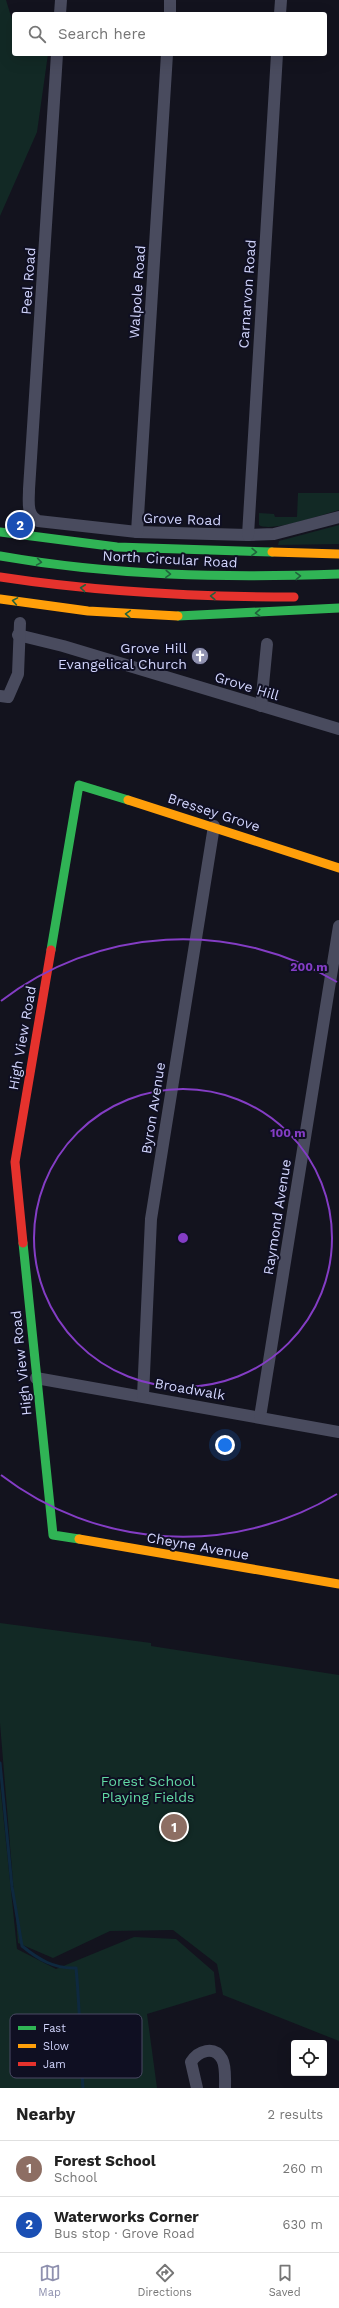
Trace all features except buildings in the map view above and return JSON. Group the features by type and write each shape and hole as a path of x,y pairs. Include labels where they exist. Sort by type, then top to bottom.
{"main road":[{"path":"0,532 117,547 339,554"},
{"name":"North Circular Road","path":"0,556 63,566 125,572 234,576 339,574"},
{"path":"0,577 115,592 234,597 301,597"},
{"path":"0,599 45,606 142,615 196,616 339,608"},
{"name":"Bressey Grove","path":"79,785 214,826 339,868"},
{"name":"High View Road","path":"53,1535 15,1162 79,785"},
{"name":"Cheyne Avenue","path":"53,1535 339,1584"}],"street":[{"path":"60,12 61,0"},
{"path":"170,0 170,12"},
{"path":"280,12 281,0"},
{"name":"Peel Road","path":"29,510 57,56"},
{"name":"Walpole Road","path":"137,532 167,56"},
{"name":"Carnarvon Road","path":"248,535 277,56"},
{"name":"Grove Road","path":"29,510 31,517 38,521 137,532 248,535 274,534 339,517"},
{"name":"Grove Hill","path":"0,696 8,697 18,674 19,629 63,646 339,729"},
{"path":"261,706 267,644"},
{"name":"Byron Avenue","path":"143,1396 150,1219 214,826"},
{"name":"Raymond Avenue","path":"260,1417 339,926"},
{"name":"Broadwalk","path":"36,1378 339,1432"},
{"path":"197,2088 192,2062 196,2055 205,2050 216,2053 222,2060 225,2088"}],"green space":[{"path":"0,0 6,0 12,20 12,56 48,56 37,132 0,216"},
{"path":"298,493 339,493 339,510 286,525 265,527 259,525 259,513 274,514 275,517 297,517"},
{"path":"339,525 339,544 278,545 279,541"},
{"name":"Forest School Playing Fields","path":"0,1623 151,1643 151,1646 339,1675 339,2041 223,1995 217,1964 173,1930 110,1931 53,1958 18,1943 0,1723"},
{"path":"0,1784 17,1949 56,1969 134,1937 176,1939 214,1972 216,1993 147,2014 157,2088 0,2088"}],"waterway":[{"path":"0,1763 12,1887 22,1946 34,1955 53,1965 76,1968 79,2014"},
{"path":"82,2078 83,2088"}],"traffic: fast":[{"path":"0,532 117,547 272,552"},
{"path":"0,556 42,563 127,572 254,576 339,574"},
{"path":"178,616 339,608"},
{"path":"51,950 79,785 128,800"},
{"path":"23,1243 53,1535 79,1539"}],"traffic: slow":[{"path":"272,552 339,554"},
{"path":"0,599 88,611 178,616"},
{"path":"128,800 339,868"},
{"path":"79,1539 339,1584"}],"traffic: jam":[{"path":"0,577 147,593 294,597"},
{"path":"23,1243 15,1162 51,950"}],"place":[{"name":"Waterworks Corner","path":"20,525"},
{"name":"Grove Hill Evangelical Church","path":"200,656"},
{"name":"Forest School","path":"174,1827"}]}
